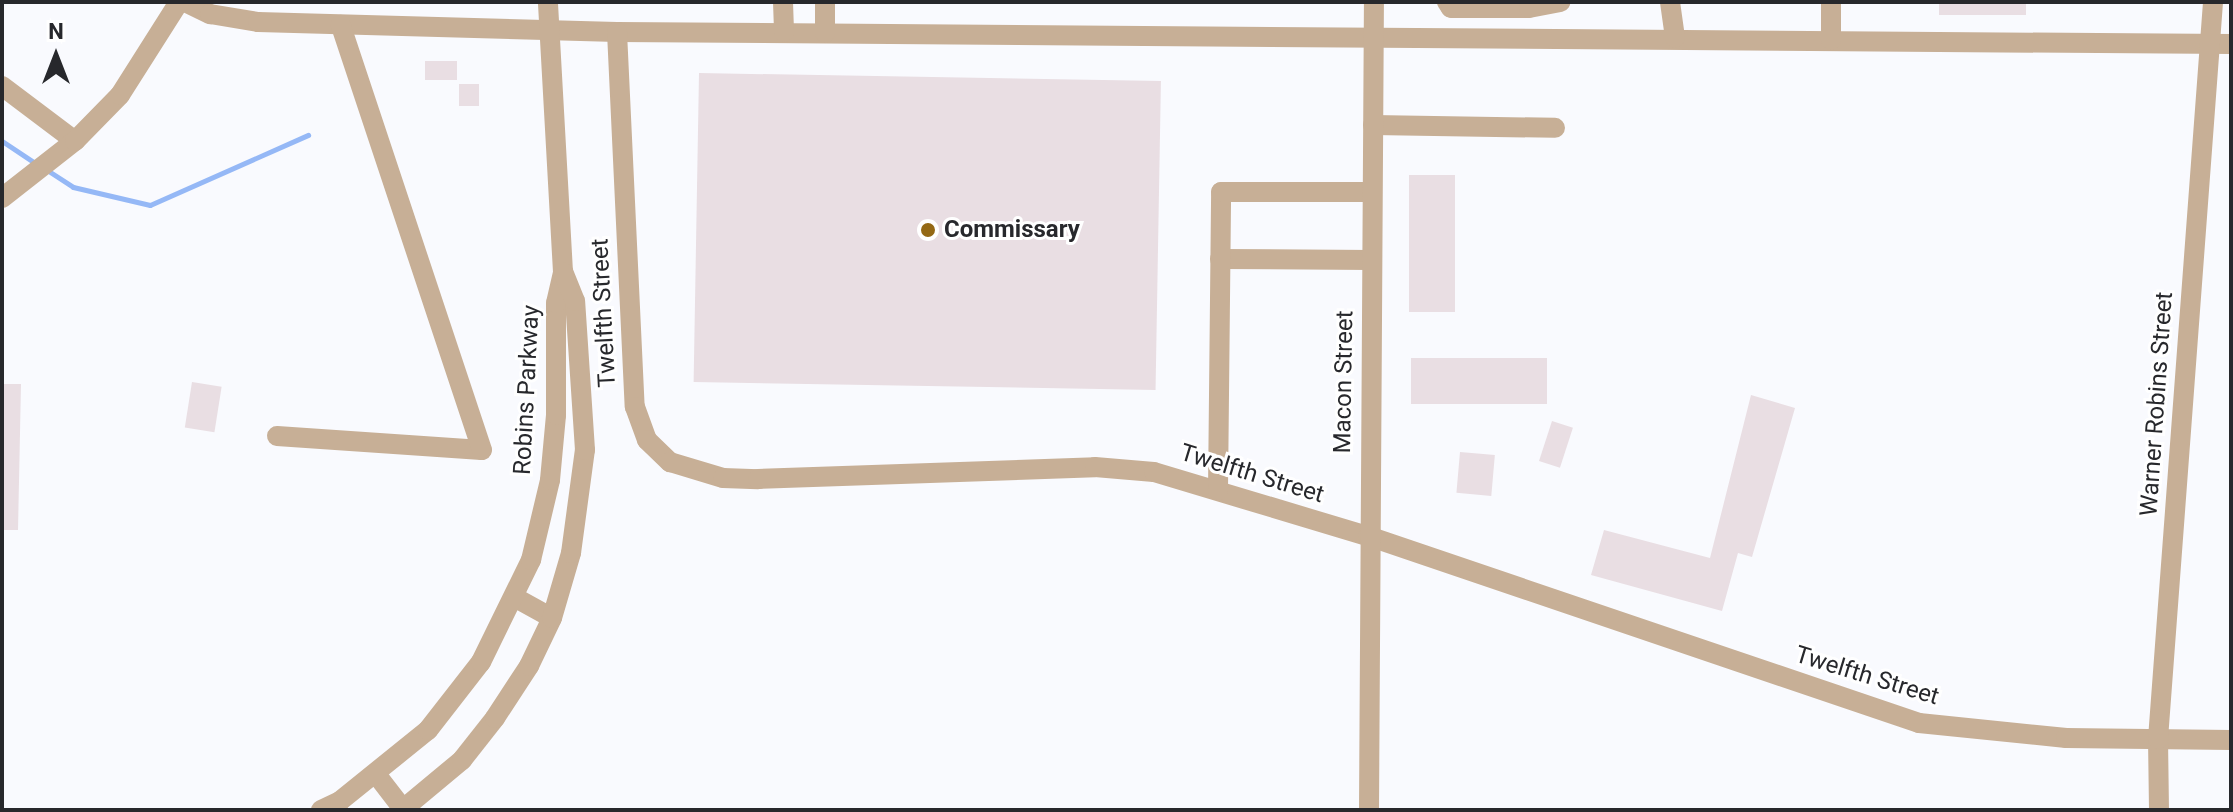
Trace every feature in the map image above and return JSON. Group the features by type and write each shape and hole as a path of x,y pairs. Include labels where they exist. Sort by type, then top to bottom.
{"street":[{"path":"2,198 75,141 120,95 182,2 210,14 258,22 617,32 1374,35 2231,44"},
{"name":"Robins Parkway","path":"321,810 376,774 428,730 460,690 514,597 531,560 552,460 556,303 563,272 548,2"},
{"path":"783,2 784,32"},
{"path":"825,2 825,33"},
{"name":"Macon Street","path":"1369,810 1368,536 1374,2"},
{"path":"1447,2 1451,8 1560,2"},
{"path":"1670,2 1675,38"},
{"path":"1831,2 1831,40"},
{"name":"Warner Robins Street","path":"2159,810 2158,739 2213,2"},
{"path":"277,436 482,450 341,25"},
{"name":"Twelfth Street","path":"617,32 635,407 647,440 670,462 723,478 758,479 1095,467 1154,472 1368,536 1919,723 1992,734 2231,740"},
{"path":"2,86 75,141"},
{"path":"1373,125 1555,128"},
{"path":"1218,490 1221,192 1372,192"},
{"path":"1220,259 1371,260"},
{"name":"Robins Parkway","path":"403,810 462,760 495,718 552,618 571,553 584,467 575,301 563,272"},
{"path":"552,460 584,467"},
{"path":"514,597 552,618"},
{"path":"376,774 403,810"}],"building":[{"path":"1939,2 2026,2 2026,15 1939,15"},
{"path":"425,61 457,61 457,80 425,80"},
{"name":"Commissary","path":"699,73 1161,81 1156,390 694,382"},
{"path":"459,84 479,84 479,106 459,106"},
{"path":"1409,175 1455,175 1455,312 1409,312"},
{"path":"1411,358 1547,358 1547,404 1411,404"},
{"path":"192,382 222,387 214,432 185,427"},
{"path":"2,384 21,384 18,530 2,530"},
{"path":"1751,395 1795,408 1752,557 1738,553 1722,611 1591,575 1604,530 1710,558"},
{"path":"1552,421 1573,428 1560,468 1539,461"},
{"path":"1460,452 1495,455 1491,496 1456,493"}],"waterway":[{"path":"47,170 73,187 150,205 308,135"},
{"path":"2,141 38,165"}],"place":[{"name":"Commissary","path":"928,230"}]}
